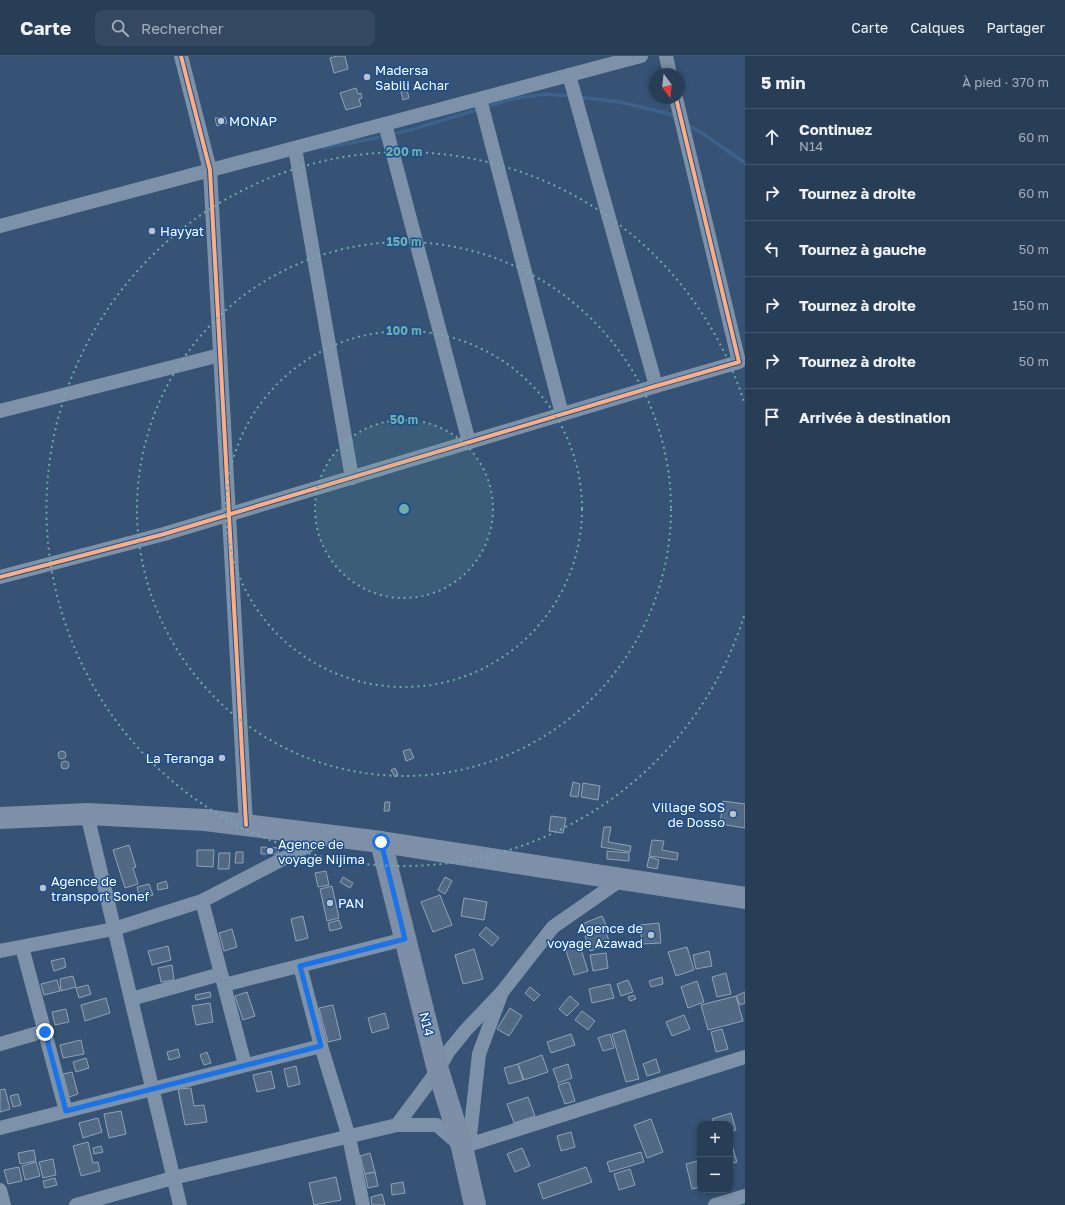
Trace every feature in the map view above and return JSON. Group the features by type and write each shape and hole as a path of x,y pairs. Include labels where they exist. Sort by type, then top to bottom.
{"highway":[{"path":"0,818 87,814 205,820 246,824 329,834 745,898"}],"main road":[{"name":"N14","path":"381,842 438,1070 465,1146 475,1205"}],"street":[{"path":"181,56 210,170 246,824"},
{"path":"0,226 641,56"},
{"path":"666,56 669,68"},
{"path":"569,75 656,386"},
{"path":"480,99 562,414"},
{"path":"0,577 164,534 739,362 677,104"},
{"path":"385,124 469,442"},
{"path":"295,148 352,478"},
{"path":"0,411 220,355"},
{"path":"87,814 180,1205"},
{"path":"0,951 114,929 202,901 329,834"},
{"path":"398,1125 438,1070 448,1052 465,1031 502,992 554,927 622,879"},
{"path":"202,901 245,1065"},
{"path":"131,999 300,966 405,939"},
{"path":"22,946 66,1111"},
{"path":"300,966 321,1046 349,1137 363,1205"},
{"path":"465,1146 478,1054 502,992"},
{"path":"0,1044 45,1032"},
{"path":"0,1128 321,1046"},
{"path":"465,1146 745,1057"},
{"path":"76,1205 173,1178 398,1125 437,1125 465,1146"},
{"path":"0,1190 4,1205"},
{"path":"715,1205 745,1196"}],"building":[{"path":"345,56 348,69 334,73 330,58"},
{"path":"406,86 409,98 403,100 400,88"},
{"path":"356,88 358,94 361,93 362,98 359,99 361,106 346,110 340,93"},
{"name":"MONAP","path":"225,117 227,123 217,126 215,118"},
{"path":"410,749 414,758 406,761 403,751"},
{"path":"60,751 64,751 66,755 64,759 60,759 58,757 58,753"},
{"path":"63,761 67,761 69,765 67,769 63,769 61,767 61,763"},
{"path":"395,768 398,775 395,777 391,770"},
{"path":"573,782 580,784 578,797 570,796"},
{"path":"583,783 600,786 598,800 581,797"},
{"name":"Village SOS de Dosso","path":"723,801 745,804 745,828 720,824"},
{"path":"385,802 390,802 389,811 384,811"},
{"path":"551,816 566,818 563,833 549,831"},
{"path":"604,827 611,827 608,842 631,846 630,852 601,847"},
{"path":"652,840 664,841 662,850 678,853 677,860 649,856"},
{"path":"129,845 136,867 133,868 138,884 125,888 113,850"},
{"name":"Agence de voyage Nijima","path":"261,847 279,848 278,854 261,854"},
{"path":"197,850 214,850 213,867 197,866"},
{"path":"607,851 629,853 629,861 607,859"},
{"path":"236,852 243,852 243,863 235,863"},
{"path":"219,853 230,853 229,869 218,869"},
{"path":"649,857 659,860 657,869 647,867"},
{"path":"326,871 329,885 318,887 315,873"},
{"path":"343,877 353,883 350,888 340,882"},
{"path":"445,877 452,881 445,894 438,890"},
{"path":"166,881 168,888 158,890 157,884"},
{"path":"149,884 153,895 140,899 137,887"},
{"name":"PAN","path":"332,886 339,918 327,921 320,889"},
{"path":"440,895 452,925 433,932 421,902"},
{"path":"464,898 487,902 484,920 461,916"},
{"path":"303,916 308,938 296,941 291,919"},
{"path":"602,916 606,925 585,933 582,924"},
{"path":"339,920 342,928 330,931 328,923"},
{"path":"659,923 661,943 642,944 640,925"},
{"path":"486,927 499,938 492,946 479,935"},
{"path":"232,929 237,947 224,951 219,933"},
{"path":"605,929 610,944 590,951 585,936"},
{"path":"579,943 588,971 574,975 565,948"},
{"path":"168,946 171,960 152,965 148,951"},
{"path":"687,947 694,970 676,976 668,952"},
{"path":"474,949 483,979 463,984 455,955"},
{"path":"709,951 712,966 696,969 693,955"},
{"path":"606,953 608,968 593,971 590,955"},
{"path":"64,958 66,967 54,971 51,961"},
{"path":"172,965 174,980 161,982 158,968"},
{"path":"726,973 731,994 717,997 712,977"},
{"path":"73,976 76,987 61,991 60,979"},
{"path":"662,977 663,984 651,987 649,981"},
{"path":"57,980 60,991 44,995 41,984"},
{"path":"628,980 633,992 621,996 617,984"},
{"path":"697,981 704,1002 688,1008 681,987"},
{"path":"610,984 614,998 592,1003 589,989"},
{"path":"88,985 91,994 79,998 76,988"},
{"path":"530,987 540,995 534,1001 525,993"},
{"path":"210,992 211,997 196,1000 195,995"},
{"path":"247,992 255,1016 243,1020 235,996"},
{"path":"745,992 745,1003 740,1005 736,996"},
{"path":"634,995 636,999 630,1001 628,997"},
{"path":"570,996 579,1004 567,1016 559,1009"},
{"path":"736,996 743,1021 708,1030 701,1005"},
{"path":"106,998 110,1013 85,1021 81,1005"},
{"path":"210,1003 213,1022 196,1025 192,1006"},
{"path":"333,1005 341,1039 328,1042 319,1008"},
{"path":"510,1008 522,1016 509,1036 497,1029"},
{"path":"66,1009 69,1022 55,1025 52,1012"},
{"path":"582,1011 595,1021 588,1030 575,1020"},
{"path":"385,1013 389,1028 372,1033 368,1018"},
{"path":"684,1015 690,1029 672,1036 666,1022"},
{"path":"722,1029 728,1049 716,1052 711,1032"},
{"path":"625,1030 639,1079 626,1082 612,1034"},
{"path":"571,1034 575,1045 551,1053 547,1042"},
{"path":"610,1034 614,1048 603,1051 598,1038"},
{"path":"81,1040 84,1054 63,1058 60,1045"},
{"path":"178,1049 180,1057 169,1060 167,1052"},
{"path":"207,1052 211,1063 204,1065 200,1055"},
{"path":"542,1055 548,1072 524,1080 518,1064"},
{"path":"86,1058 89,1068 76,1072 73,1062"},
{"path":"656,1059 660,1072 647,1076 643,1064"},
{"path":"518,1064 523,1080 509,1084 504,1068"},
{"path":"568,1064 572,1078 558,1083 553,1069"},
{"path":"296,1066 300,1084 288,1087 284,1069"},
{"path":"271,1071 275,1088 257,1092 253,1075"},
{"path":"72,1072 78,1094 69,1097 63,1074"},
{"path":"569,1082 575,1101 565,1104 558,1085"},
{"path":"191,1088 194,1106 204,1105 207,1122 185,1125 178,1089"},
{"path":"5,1089 10,1109 0,1112 0,1090"},
{"path":"18,1094 21,1105 13,1107 10,1096"},
{"path":"528,1097 535,1116 514,1123 507,1104"},
{"path":"121,1111 126,1134 109,1138 104,1114"},
{"path":"731,1113 736,1130 733,1130 733,1121 713,1121 712,1119"},
{"path":"98,1118 102,1132 83,1138 79,1123"},
{"path":"651,1119 663,1152 647,1158 634,1125"},
{"path":"571,1132 575,1147 561,1151 557,1136"},
{"path":"88,1142 93,1163 98,1162 100,1171 81,1176 73,1146"},
{"path":"101,1146 103,1152 94,1154 93,1148"},
{"path":"522,1148 530,1166 515,1172 507,1154"},
{"path":"733,1149 737,1162 733,1163"},
{"path":"34,1150 36,1161 20,1164 18,1153"},
{"path":"641,1152 644,1162 610,1172 607,1162"},
{"path":"370,1153 375,1172 365,1174 360,1156"},
{"path":"53,1159 56,1175 43,1178 39,1162"},
{"path":"697,1161 697,1188 692,1189 686,1164"},
{"path":"36,1162 40,1176 25,1180 22,1166"},
{"path":"19,1167 22,1181 8,1184 4,1170"},
{"path":"586,1167 592,1182 543,1199 538,1184"},
{"path":"630,1169 635,1185 619,1190 614,1174"},
{"path":"375,1172 378,1186 368,1188 365,1174"},
{"path":"336,1177 341,1200 314,1205 309,1183"},
{"path":"55,1178 57,1185 45,1188 43,1181"},
{"path":"403,1182 405,1193 392,1195 391,1184"},
{"path":"382,1194 385,1205 372,1205 371,1197"}],"waterway":[{"path":"486,107 512,99 543,94 572,96"},
{"path":"578,97 620,102 670,114 677,118"},
{"path":"392,134 480,109"},
{"path":"686,124 702,133 745,163"},
{"path":"324,148 386,136"}],"cycle path":[{"path":"181,56 210,170 246,825"},
{"path":"0,577 164,534 739,362 677,104"}],"place":[{"name":"Madersa Sabili Achar","path":"367,77"},
{"name":"MONAP","path":"221,121"},
{"name":"Hayyat","path":"152,231"},
{"name":"La Teranga","path":"222,758"},
{"name":"Village SOS de Dosso","path":"733,814"},
{"name":"Agence de voyage Nijima","path":"270,851"},
{"name":"Agence de transport Sonef","path":"43,888"},
{"name":"PAN","path":"330,903"},
{"name":"Agence de voyage Azawad","path":"651,935"}],"route":[{"path":"45,1032 66,1111 321,1046 300,966 405,939 381,842"}]}
